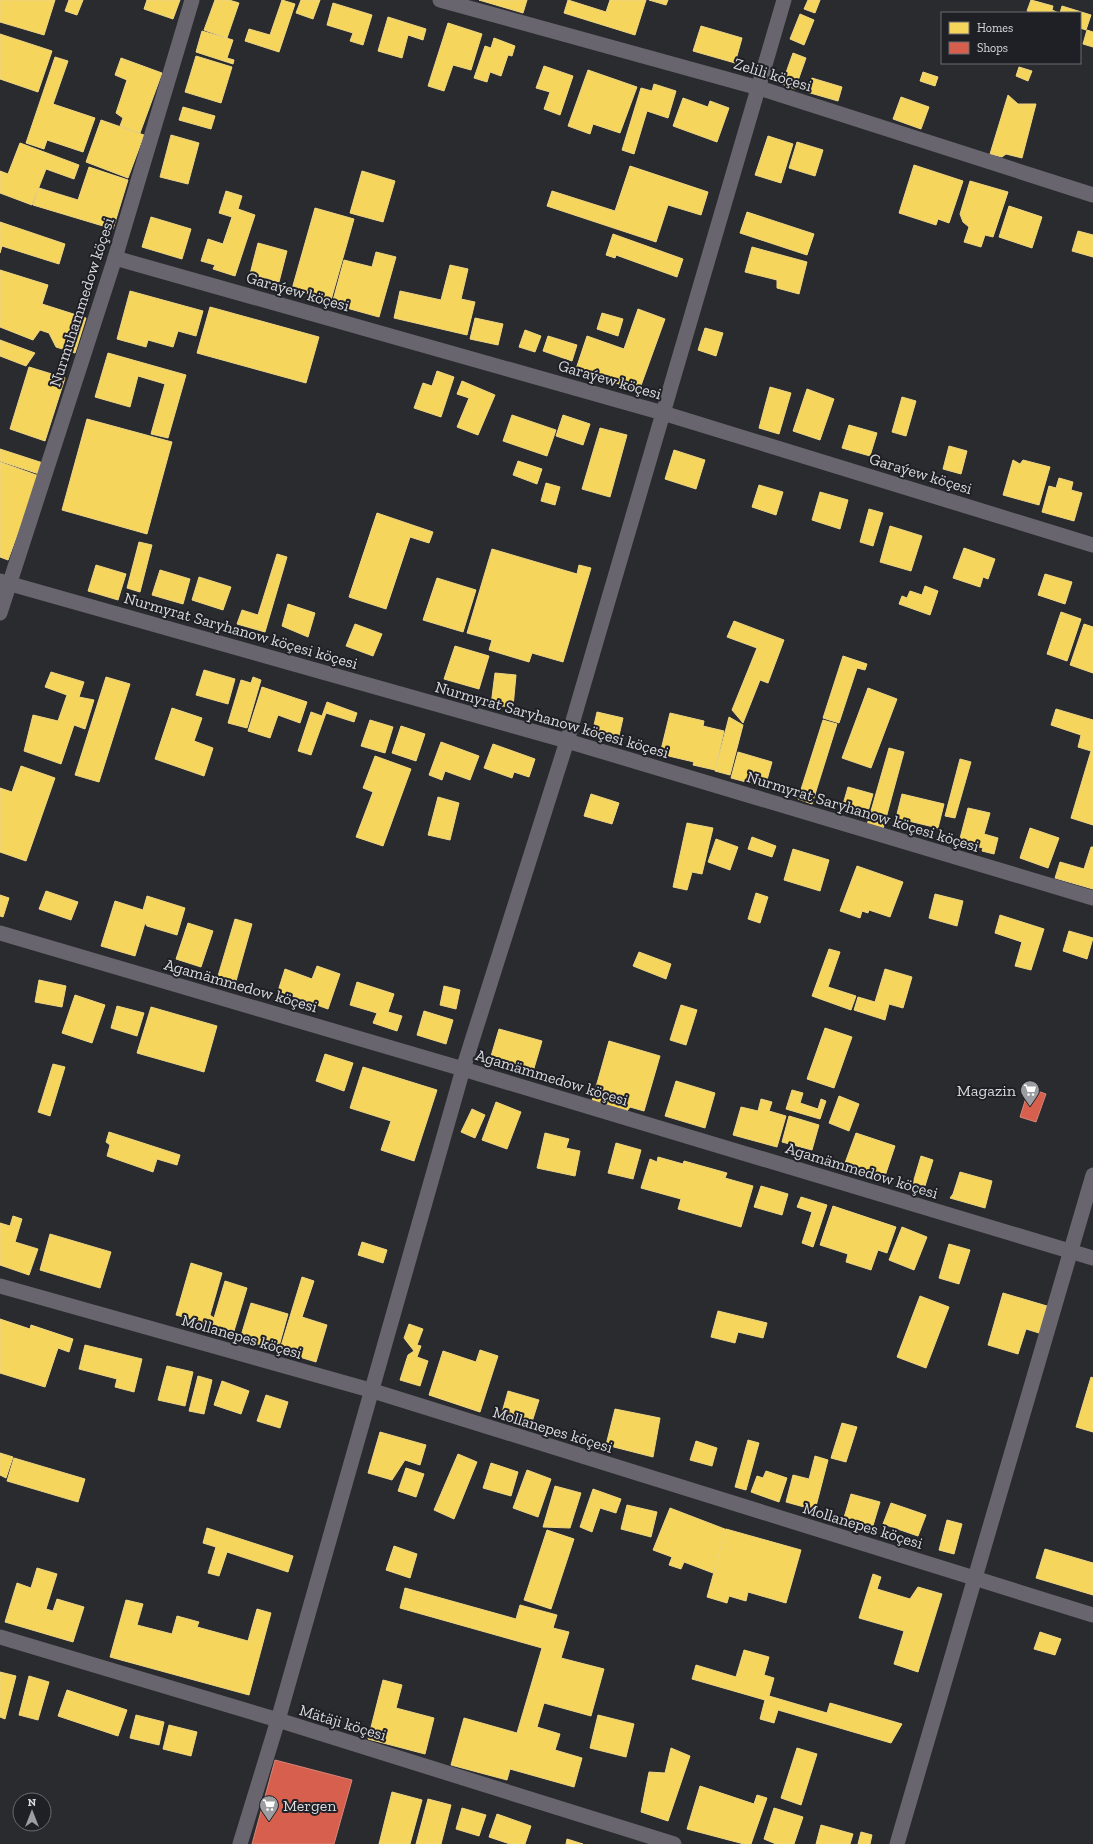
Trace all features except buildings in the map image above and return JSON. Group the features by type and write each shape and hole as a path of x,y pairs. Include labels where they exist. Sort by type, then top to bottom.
{"street":[{"name":"Nurmuhammedow köçesi","path":"0,613 5,582 115,258 192,0"},
{"name":"Zelili köçesi","path":"440,0 759,88 1093,195"},
{"path":"240,1844 278,1720 370,1390 463,1069 567,741 784,0"},
{"name":"Garaýew köçesi","path":"115,258 663,413 1093,545"},
{"name":"Nurmyrat Saryhanow köçesi köçesi","path":"5,582 567,741 1093,898"},
{"name":"Agamämmedow köçesi","path":"0,933 463,1069 1093,1258"},
{"path":"897,1844 1072,1252 1093,1175"},
{"name":"Mollanepes köçesi","path":"0,1286 370,1390 1093,1615"},
{"name":"Mätäji köçesi","path":"0,1637 278,1720 674,1844"}],"place":[{"name":"Magazin","path":"1030,1107"},
{"name":"Mergen","path":"269,1822"}]}
